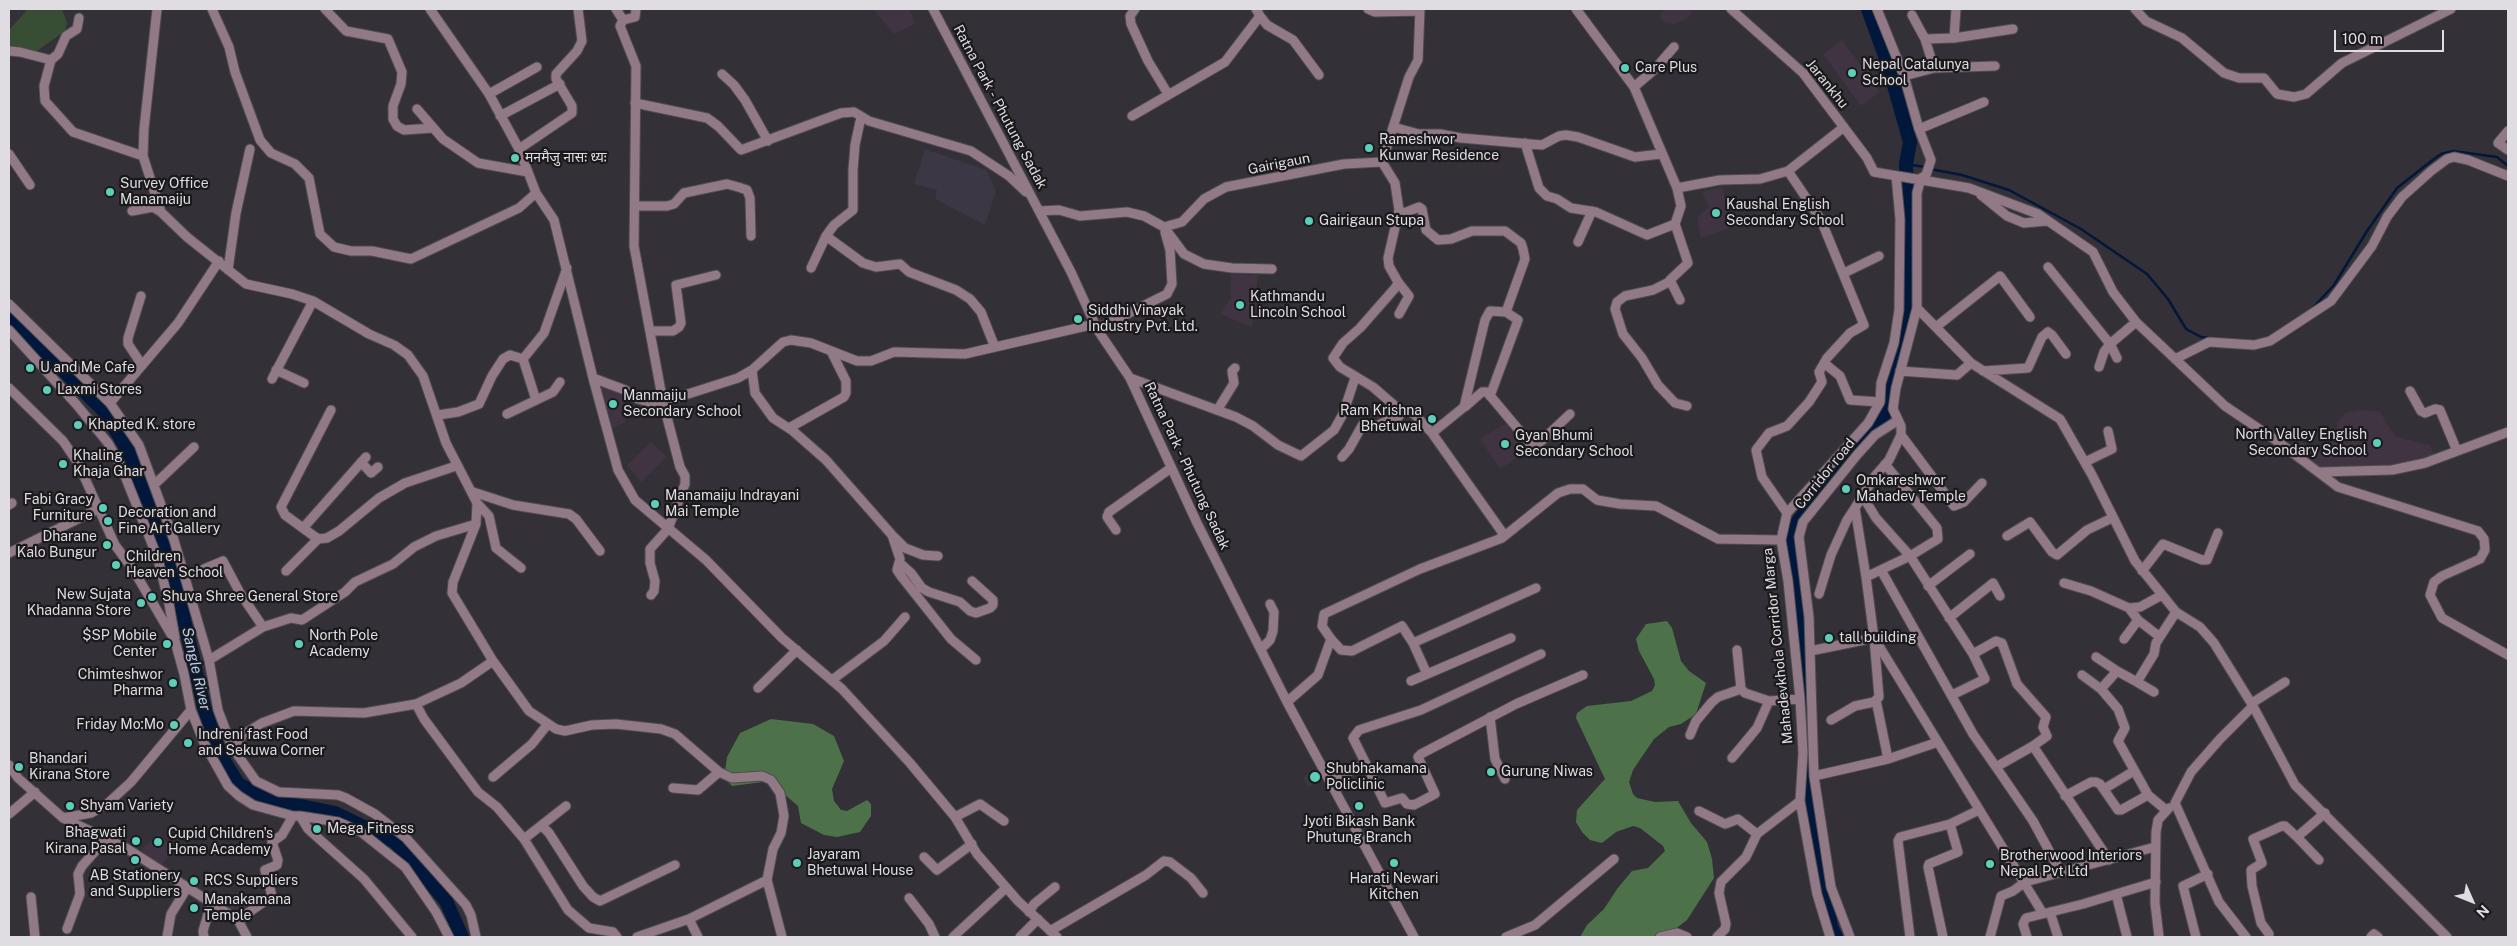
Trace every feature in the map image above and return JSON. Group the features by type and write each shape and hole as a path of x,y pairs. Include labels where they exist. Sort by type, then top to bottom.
{"street":[{"path":"157,9 144,129 143,156 162,212"},
{"path":"212,9 230,47 235,72 260,140 272,153 295,164 308,178 320,234 334,247 350,251 372,251 411,259 519,208 536,193"},
{"path":"325,9 346,31 388,39 402,72 402,84 393,106 393,119 397,126 404,130 433,128"},
{"path":"430,9 489,94 519,149 536,193 554,220 618,470 635,500 706,560 797,650 832,680 910,763 955,816 972,844 1006,888 1054,934 1140,879 1164,861 1170,862 1190,878 1203,893"},
{"path":"519,149 572,113 572,106 556,79 556,74 577,51 582,41 578,9"},
{"path":"616,9 623,20"},
{"path":"636,9 635,17 623,20 620,26 636,66 636,264 651,331 663,402 680,467 685,476 685,484 668,529 650,549 650,563 655,582 654,591 651,596"},
{"name":"Ratna Park - Phutung Sadak","path":"933,9 972,87 1039,211 1096,326 1130,378 1171,468 1287,702 1332,780 1414,937"},
{"path":"1135,9 1130,16 1132,24 1148,61 1168,94"},
{"path":"1368,9 1376,12 1420,10 1418,60 1409,77 1382,162 1395,183 1399,210 1388,258 1389,266 1409,296 1398,314"},
{"path":"1576,9 1634,87 1676,188 1681,206 1675,224 1688,263 1671,282 1653,290 1625,296 1617,302 1615,309 1623,334 1642,358 1658,385 1675,403 1687,406"},
{"name":"Jarankhu","path":"1731,9 1803,73 1844,126 1874,172 1896,176 1924,177 1973,189 2038,214 2093,252 2113,292 2136,322 2225,406 2278,441 2338,487 2478,531 2484,539 2485,550 2480,559 2442,576 2434,582 2430,595 2442,618 2508,655"},
{"path":"1819,594 1831,555 1847,520 1862,495 1885,464 1899,438 1901,426 1893,409 1900,371 1917,308 1917,193 1931,160 1919,129 1904,76 1877,9"},
{"path":"1954,38 1956,9"},
{"path":"2135,9 2146,20 2182,38 2224,73 2239,78 2264,78 2277,94 2294,97 2306,94 2342,63 2451,9"},
{"path":"1132,116 1225,62 1258,13 1267,25 1293,40 1319,75"},
{"path":"1912,15 1925,39 1934,68"},
{"path":"79,18 77,29 66,36 58,54 50,60 43,93 45,101 73,132 143,156"},
{"path":"1925,39 1954,38 2012,29"},
{"path":"1634,87 1654,70 1674,47"},
{"path":"9,51 50,60"},
{"path":"1904,76 1934,68 1995,66"},
{"path":"489,94 537,67"},
{"path":"722,74 740,93 768,141"},
{"path":"500,116 560,84"},
{"path":"1919,129 1984,102"},
{"path":"635,103 707,118 718,126 741,150 847,112 971,151 1009,176 1032,198"},
{"path":"417,109 443,139 478,163 528,172"},
{"path":"811,268 826,236 834,225 853,210 852,170 862,117"},
{"path":"1676,188 1720,180 1760,179 1788,171 1844,126"},
{"path":"1393,127 1419,134 1440,134 1461,138 1542,145 1559,136 1566,135 1578,137 1635,157 1661,154"},
{"path":"2508,131 2498,143 2508,150"},
{"path":"1525,143 1539,188 1547,196 1557,199 1571,208 1592,211 1647,235 1675,224"},
{"path":"228,270 236,213 250,149"},
{"path":"10,159 30,185"},
{"path":"2175,359 2209,342 2254,345 2270,341 2331,301 2372,246 2387,217 2402,197 2431,170 2447,159 2468,160 2508,176"},
{"name":"Gairigaun","path":"1164,227 1182,222 1204,200 1226,188 1344,164 1382,162"},
{"path":"1787,513 1762,477 1756,450 1769,433 1787,426 1809,402 1822,382 1819,372 1824,363 1850,333 1864,325 1850,296 1844,272 1821,220 1788,171"},
{"name":"Mahadevkhola Corridor Marga","path":"1830,937 1817,894 1800,801 1802,753 1800,699 1788,581 1781,540 1787,513 1868,423 1880,402 1881,383 1894,342 1899,310 1900,218 1896,176"},
{"path":"635,206 667,206 674,204 684,193 727,184 747,190 750,198 751,236"},
{"path":"132,211 153,207 162,212 187,237 246,284 292,294 313,301 369,334 394,345 408,355 423,376 456,466 474,492 477,503 476,524 454,582 452,593 493,661 529,712 547,725 565,731 616,724 661,729 674,734 719,772 732,778 762,776 771,780 780,793 784,808 784,825 773,849 766,880 782,937"},
{"path":"1399,210 1404,213 1419,207 1422,209 1426,230 1438,240 1451,239 1472,231 1495,230 1505,231 1521,243 1525,260 1506,312"},
{"path":"1039,211 1059,210 1080,216 1127,212 1144,216 1164,227 1184,254 1204,264 1232,268 1272,270"},
{"path":"1578,242 1592,211"},
{"path":"593,378 625,390 638,399 653,403 663,402 738,378 752,370 783,342 792,340 811,343 857,361 871,361 894,352 965,354 994,345 1096,326 1167,294 1172,284 1170,250 1164,227"},
{"path":"826,236 863,263 876,267 900,264 909,272 956,290 970,299 981,312 994,345"},
{"path":"1844,272 1879,256"},
{"path":"110,403 178,323 219,261"},
{"path":"2048,267 2110,344 2118,358"},
{"path":"523,360 544,333 567,268"},
{"path":"651,331 674,331 679,327 681,323 676,285 716,275"},
{"path":"1936,327 2000,276 2030,317"},
{"path":"1398,282 1383,303 1343,343 1333,358 1340,367 1355,378 1373,387 1402,412"},
{"path":"1671,282 1680,300"},
{"path":"141,296 129,332 128,344 142,365"},
{"path":"304,383 274,375 313,301"},
{"path":"9,304 110,403 139,445 155,484 174,540 210,660 218,710 232,746 256,781 279,792 338,795 375,814 406,838 466,905 471,915 476,937"},
{"path":"1917,308 1972,363 2060,419 2142,571 2176,612 2200,627 2214,644 2253,705 2295,785 2447,937"},
{"path":"1464,407 1484,320 1490,311 1506,312 1518,320 1490,396"},
{"path":"2099,366 2104,352 2110,344 2136,322"},
{"path":"9,330 76,404 108,444 121,466 158,559 169,604 175,641 184,674 190,710 204,743 228,786 253,805 296,816 353,827 397,859 436,912 449,937"},
{"path":"1983,371 2028,368 2042,337 2048,332 2066,354"},
{"path":"789,428 844,398 846,381 831,351"},
{"path":"438,415 458,412 479,404 503,359 510,355 523,360"},
{"path":"523,360 536,400"},
{"path":"1824,363 1840,376 1850,400 1880,402"},
{"path":"1900,371 1957,375 1972,363"},
{"path":"1218,409 1234,384 1232,371 1235,368"},
{"path":"752,370 755,393 773,418 789,428 826,460 892,536 905,548 923,555 938,556"},
{"path":"1130,378 1218,409 1253,426 1278,445 1301,456 1334,430 1343,414 1355,378"},
{"path":"507,414 553,392 560,382"},
{"path":"9,388 63,442 78,463 100,508 115,545 134,571 175,641"},
{"path":"2410,391 2421,411 2425,413 2434,409 2440,410 2457,450"},
{"path":"1432,433 1482,392 1487,392 1533,448 1570,414"},
{"path":"318,539 285,515 281,507 331,410"},
{"path":"1342,457 1349,449 1362,424 1378,426 1388,420 1395,421 1402,412 1408,410 1432,433 1502,532 1502,538"},
{"name":"Corridor road","path":"1850,937 1831,887 1814,776 1809,617 1798,537 1803,522 1857,455 1875,435 1897,421"},
{"path":"2084,462 2112,449 2108,431"},
{"path":"2319,472 2392,470 2425,463 2508,432"},
{"path":"1899,438 1954,506 1964,502 1982,483"},
{"path":"155,484 194,447"},
{"path":"304,527 363,460 372,473 378,467"},
{"path":"1866,577 1910,556 1938,539 1939,533 1908,490 1885,464"},
{"path":"286,571 318,539 327,538 339,531 379,498 405,482 456,466"},
{"path":"1116,530 1107,517 1109,512 1171,468"},
{"path":"1427,674 1413,643 1402,626 1352,651 1341,650 1322,626 1324,614 1420,570 1502,538 1558,493 1570,489 1583,489 1597,500 1620,504 1656,506 1718,539 1781,540"},
{"path":"474,492 513,505 569,514 576,519 600,551"},
{"path":"1862,495 1876,518 1910,556 1973,654 1985,679 1952,695"},
{"path":"477,503 489,516 496,548 521,568"},
{"path":"9,553 100,508"},
{"path":"1855,508 1874,638 1879,697 1876,700 1888,759"},
{"path":"2008,536 2030,522 2052,552 2057,555 2087,530 2112,518"},
{"path":"210,660 263,627 291,618 302,620 346,592 355,582 392,564 414,547 436,536 476,524"},
{"path":"2142,571 2163,544 2202,560 2207,560 2218,533"},
{"path":"892,536 900,563 922,588 928,592 960,602 970,611 976,612 990,608 993,600 972,581"},
{"path":"1928,586 1970,554"},
{"path":"204,569 223,561 240,593 263,627"},
{"path":"900,563 897,570 901,576 951,639 976,660"},
{"path":"1881,570 1973,734 2033,821 2061,873"},
{"path":"1949,618 1993,583 2000,596"},
{"path":"2064,583 2091,590 2129,608 2138,620 2160,637"},
{"path":"1413,643 1536,588"},
{"path":"2129,608 2140,607 2162,595"},
{"path":"1261,649 1270,640 1273,631 1274,612 1270,604"},
{"path":"2137,682 2153,658 2156,643 2176,612"},
{"path":"832,680 884,641 905,617"},
{"path":"2124,639 2138,620"},
{"path":"1411,681 1511,638"},
{"path":"1810,651 1874,638"},
{"path":"1874,638 1979,810 2046,912 2058,937"},
{"path":"1287,702 1318,675 1331,639"},
{"path":"1973,654 1996,642 2002,643 2017,684 2046,717 2044,726 2047,736 1996,767"},
{"path":"758,688 797,650"},
{"path":"1737,650 1741,689"},
{"path":"1541,654 1421,710 1359,730 1353,738 1385,803 1402,798 1407,804 1414,805 1435,794 1418,758 1421,754 1490,717 1583,675"},
{"path":"2096,657 2154,692"},
{"path":"232,746 244,734 262,723 294,711 364,713 416,704 461,683 493,661"},
{"path":"2101,689 2117,671"},
{"path":"2082,675 2101,689 2118,709 2125,728 2118,741 2148,795 2166,810"},
{"path":"2159,937 2155,903 2155,847 2158,820 2175,803 2191,772 2220,739 2253,705 2285,682"},
{"path":"1690,735 1696,721 1712,702 1718,697 1741,689 1758,699 1769,701 1800,699"},
{"path":"1831,720 1855,706 1876,700"},
{"path":"1732,758 1756,728 1769,701"},
{"path":"416,704 424,719 478,792 497,807 524,839 568,910 589,928 613,932 617,937"},
{"path":"63,818 91,813 107,804 131,782 190,710"},
{"path":"1490,717 1495,759 1505,779"},
{"path":"493,776 532,744 547,725"},
{"path":"1814,776 1888,759 1938,742"},
{"path":"2032,746 2109,860"},
{"path":"1332,780 1366,764"},
{"path":"9,765 18,778 63,818 126,848 238,920 247,937"},
{"path":"2104,789 2134,771"},
{"path":"672,788 698,790 719,772"},
{"path":"2065,796 2091,782 2100,784 2118,810 2134,804 2148,795"},
{"path":"9,814 34,792"},
{"path":"1717,937 1725,929 1726,924 1718,886 1746,858 1757,834 1800,801"},
{"path":"2175,803 2219,902 2246,937"},
{"path":"955,816 980,804 1004,821"},
{"path":"524,839 566,806"},
{"path":"1910,937 1898,842 1900,837 1950,824 1979,810"},
{"path":"1699,811 1725,824 1738,818 1757,834"},
{"path":"2297,837 2325,813"},
{"path":"238,920 272,896 265,870 277,865 278,860 272,842 282,834 296,816"},
{"path":"296,816 364,879 412,937"},
{"path":"1943,937 1928,867 1929,864 1958,852 1950,824"},
{"path":"542,826 549,832 583,886 593,897 600,901 675,865"},
{"path":"2269,934 2261,923 2252,886 2251,870 2262,863 2253,839 2285,826 2319,860"},
{"path":"67,929 80,894 78,874 82,866 106,839"},
{"path":"924,856 938,870 972,844"},
{"path":"1990,937 2001,896 2014,891 2026,882 2155,847"},
{"path":"1506,937 1535,926 1614,859"},
{"path":"2196,937 2184,886 2186,883 2208,874"},
{"path":"637,937 662,934 766,880"},
{"path":"2027,937 2023,924 2026,918 2156,882"},
{"path":"1029,912 1034,904 1055,887"},
{"path":"167,937 171,914 187,888"},
{"path":"953,937 1006,888"},
{"path":"2116,894 2127,937"},
{"path":"31,897 35,937"},
{"path":"909,898 929,924 935,937"},
{"path":"204,937 203,931 211,904"},
{"path":"689,919 698,937"},
{"path":"1020,937 1038,919"},
{"path":"1660,937 1677,933 1687,937"},
{"path":"2371,937 2374,934 2378,937"}],"shaded area":[{"path":"873,9 910,9 915,24 894,34"},
{"path":"1664,9 1694,9 1687,18 1675,24 1664,22 1659,18"},
{"name":"Nepal Catalunya School","path":"1842,40 1880,92 1861,106 1823,54"},
{"path":"925,149 986,170 996,191 985,225 935,199 937,190 914,184"},
{"name":"Kaushal English Secondary School","path":"1722,187 1732,227 1701,238 1697,218 1709,207 1702,192"},
{"name":"Kathmandu Lincoln School","path":"1231,274 1258,275 1252,327 1220,314 1231,297"},
{"name":"Manmaiju Secondary School","path":"597,384 622,393 626,422 609,430"},
{"name":"North Valley English Secondary School","path":"2358,410 2379,411 2396,437 2430,445 2436,460 2421,465 2331,472 2293,456 2299,441 2329,454 2338,422 2345,413"},
{"name":"Gyan Bhumi Secondary School","path":"1510,421 1531,448 1500,469 1480,439"},
{"path":"651,442 667,457 641,482 627,465"},
{"name":"Shubhakamana Policlinic","path":"1320,767 1327,777 1308,787 1303,777"},
{"name":"Cupid Children's Home Academy","path":"159,834 176,851 160,865 141,850"},
{"path":"243,889 249,907 235,916 218,903"}],"green space":[{"path":"28,9 62,9 67,23 65,31 34,53 9,47 9,30"},
{"path":"1667,621 1672,628 1681,661 1689,671 1706,683 1696,714 1681,724 1669,727 1654,739 1633,770 1629,782 1633,794 1637,798 1655,802 1678,801 1691,823 1707,842 1712,859 1714,878 1687,920 1665,937 1580,937 1587,925 1604,909 1632,871 1648,868 1665,851 1663,846 1640,828 1633,826 1616,832 1602,843 1590,840 1582,832 1576,822 1577,810 1605,779 1576,718 1577,713 1587,706 1631,701 1652,691 1655,685 1654,679 1639,651 1636,639 1646,624"},
{"path":"771,719 813,724 834,736 844,761 832,789 834,801 841,810 847,811 867,800 871,804 871,816 860,832 837,837 824,835 801,823 798,806 775,786 763,782 732,786 724,778 727,757 740,733"}],"waterway":[{"path":"1836,937 1831,927 1807,805 1809,789 1804,655 1800,608 1794,581 1791,531 1854,447 1886,412 1909,311 1906,164 1910,142 1888,64 1868,9"},
{"path":"2311,310 2334,285 2367,231 2397,188 2430,162 2441,154 2453,151 2497,157 2508,166"},
{"path":"1906,164 1925,167"},
{"path":"1930,169 1962,175 2009,190 2081,229 2147,274 2168,299 2186,329 2201,337 2210,338"},
{"name":"Sangle River","path":"9,316 105,412 128,451 172,567 204,707 221,756 238,784 271,800 335,813 395,842 446,901 462,937"}],"place":[{"name":"Care Plus","path":"1625,68"},
{"name":"Nepal Catalunya School","path":"1852,73"},
{"name":"Rameshwor Kunwar Residence","path":"1369,148"},
{"name":"मनमैजु नासः ध्यः","path":"515,158"},
{"name":"Survey Office Manamaiju","path":"110,192"},
{"name":"Kaushal English Secondary School","path":"1716,213"},
{"name":"Gairigaun Stupa","path":"1309,221"},
{"name":"Kathmandu Lincoln School","path":"1240,305"},
{"name":"Siddhi Vinayak Industry Pvt. Ltd.","path":"1078,319"},
{"name":"U and Me Cafe","path":"30,368"},
{"name":"Laxmi Stores","path":"47,390"},
{"name":"Manmaiju Secondary School","path":"613,404"},
{"name":"Ram Krishna Bhetuwal","path":"1432,419"},
{"name":"Khapted K. store","path":"78,425"},
{"name":"North Valley English Secondary School","path":"2377,443"},
{"name":"Gyan Bhumi Secondary School","path":"1505,444"},
{"name":"Khaling Khaja Ghar","path":"63,464"},
{"name":"Omkareshwor Mahadev Temple","path":"1846,489"},
{"name":"Manamaiju Indrayani Mai Temple","path":"655,504"},
{"name":"Fabi Gracy Furniture","path":"103,508"},
{"name":"Decoration and Fine Art Gallery","path":"108,521"},
{"name":"Dharane Kalo Bungur","path":"107,545"},
{"name":"Children Heaven School","path":"116,565"},
{"name":"Shuva Shree General Store","path":"152,597"},
{"name":"New Sujata Khadanna Store","path":"141,603"},
{"name":"tall building","path":"1829,638"},
{"name":"$SP Mobile Center","path":"167,644"},
{"name":"North Pole Academy","path":"299,644"},
{"name":"Chimteshwor Pharma","path":"173,683"},
{"name":"Friday Mo:Mo","path":"174,725"},
{"name":"Indreni fast Food and Sekuwa Corner","path":"188,743"},
{"name":"Bhandari Kirana Store","path":"19,767"},
{"name":"Gurung Niwas","path":"1491,772"},
{"name":"Shubhakamana Policlinic","path":"1315,777"},
{"name":"Shyam Variety","path":"70,806"},
{"name":"Jyoti Bikash Bank Phutung Branch","path":"1359,806"},
{"name":"Mega Fitness","path":"317,829"},
{"name":"Bhagwati Kirana Pasal","path":"136,841"},
{"name":"Cupid Children's Home Academy","path":"158,842"},
{"name":"AB Stationery and Suppliers","path":"135,860"},
{"name":"Jayaram Bhetuwal House","path":"797,863"},
{"name":"Harati Newari Kitchen","path":"1394,863"},
{"name":"Brotherwood Interiors Nepal Pvt Ltd","path":"1990,864"},
{"name":"RCS Suppliers","path":"194,881"},
{"name":"Manakamana Temple","path":"194,908"}]}
